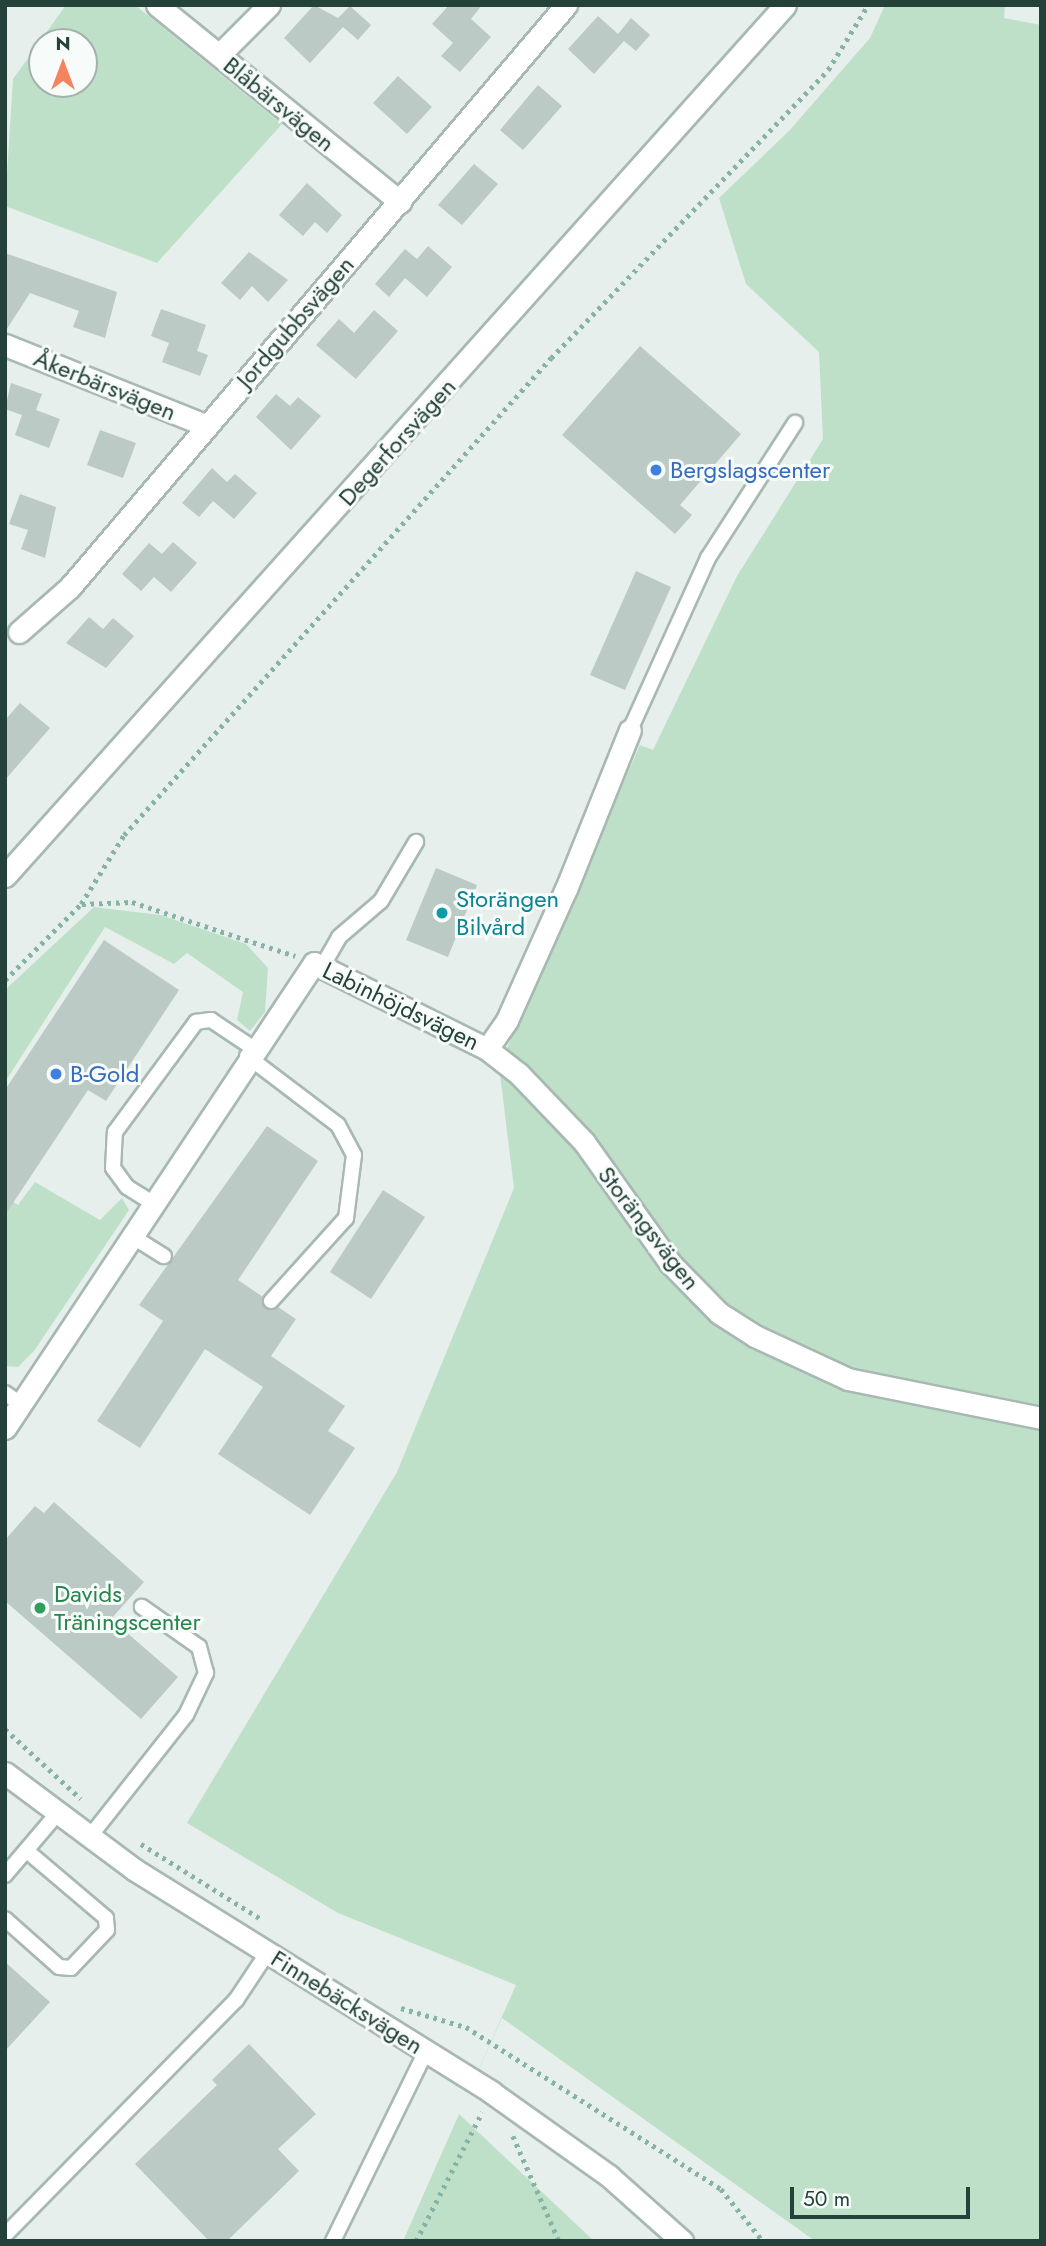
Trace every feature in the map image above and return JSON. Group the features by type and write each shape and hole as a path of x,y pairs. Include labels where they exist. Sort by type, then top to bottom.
{"street":[{"name":"Blåbärsvägen","path":"157,5 400,202"},
{"path":"219,55 269,5"},
{"name":"Jordgubbsvägen","path":"19,632 70,587 205,425 400,202 566,5"},
{"name":"Degerforsvägen","path":"5,876 785,5"},
{"name":"Åkerbärsvägen","path":"5,345 205,425"},
{"name":"Labinhöjdsvägen","path":"5,1428 13,1398 130,1235 250,1052 318,965 487,1049 507,1020 566,889 630,730"},
{"name":"Storängsvägen","path":"487,1049 552,1106 670,1263 719,1313 805,1363 848,1379 1041,1418"},
{"name":"Finnebäcksvägen","path":"5,1773 88,1839 492,2092 609,2175 682,2241"}],"lane":[{"path":"630,730 708,558 795,423"},
{"path":"318,965 339,937 381,901 416,842"},
{"path":"151,1202 127,1187 113,1168 115,1132 195,1022 211,1020 338,1125 354,1155 346,1218 271,1301"},
{"path":"130,1235 164,1256"},
{"path":"88,1839 106,1822 187,1715 206,1673 199,1647 142,1607"},
{"path":"5,1875 56,1815"},
{"path":"5,1919 59,1967 71,1968 107,1930 106,1917 27,1851"},
{"path":"5,2235 236,2000 268,1952"},
{"path":"333,2241 426,2051"}],"path":[{"path":"5,980 81,904 139,817 660,238 828,70 869,5"},
{"path":"81,904 132,902 318,965"},
{"path":"5,1729 106,1822 275,1928"},
{"path":"391,2005 466,2027 721,2189 764,2241"},
{"path":"416,2241 492,2092"},
{"path":"508,2126 559,2241"}],"green space":[{"path":"66,5 135,5 282,124 157,263 5,206 13,79 28,58 28,98 98,98 98,28 50,28"},
{"path":"885,5 1005,5 1004,18 1041,25 1041,2241 815,2241 502,2018 463,2105 516,1985 338,1913 187,1823 397,1472 514,1188 499,1066 640,745 653,750 737,576 823,439 819,352 746,284 719,198 789,131 870,38"},
{"path":"94,907 160,915 246,944 268,968 265,1012 250,1031 237,1020 243,992 187,953 174,964 105,927 5,1082 5,990"},
{"path":"35,1182 100,1220 122,1198 129,1210 34,1351 18,1367 5,1366 5,1197 18,1205"},
{"path":"459,2114 594,2241 403,2241"}],"building":[{"path":"314,5 338,18 350,6 371,25 358,40 343,27 310,63 284,38"},
{"path":"449,5 482,5 471,19 491,37 460,72 441,56 453,43 432,24"},
{"path":"598,16 618,34 631,18 650,35 636,51 624,41 594,74 568,49"},
{"path":"398,76 432,107 407,134 373,103"},
{"path":"538,85 562,106 523,150 500,130"},
{"path":"474,164 498,184 462,225 438,205"},
{"path":"307,183 342,215 327,233 315,222 303,236 279,215"},
{"path":"428,246 452,267 427,297 405,278 389,297 375,284 405,249 417,259"},
{"path":"249,252 288,280 268,302 252,286 240,300 221,283"},
{"path":"5,253 117,292 105,338 73,327 79,311 30,293 5,332"},
{"path":"161,309 206,325 197,351 208,355 200,376 162,362 169,343 151,336"},
{"path":"374,310 398,331 356,379 316,345 339,319 354,333"},
{"name":"Bergslagscenter","path":"640,346 741,434 680,505 692,515 675,534 562,435"},
{"path":"11,383 42,394 36,410 60,419 49,448 15,435 22,415 5,409"},
{"path":"276,394 290,406 298,397 321,416 291,450 256,417"},
{"path":"100,430 136,443 123,478 87,465"},
{"path":"212,468 227,482 235,474 257,493 234,519 213,501 199,517 182,503"},
{"path":"20,494 56,507 45,558 21,549 28,530 9,524"},
{"path":"173,542 197,563 171,592 154,577 141,591 122,574 149,543 162,554"},
{"path":"636,571 671,587 625,690 590,675"},
{"path":"89,617 103,629 113,618 134,636 106,668 66,643"},
{"path":"20,703 50,728 5,780 5,720"},
{"name":"Storängen Bilvård","path":"436,868 477,885 448,957 406,940"},
{"path":"104,940 179,990 106,1101 88,1090 5,1215 5,1090"},
{"path":"267,1126 318,1161 238,1280 263,1297 265,1309 278,1307 296,1319 271,1356 345,1406 328,1431 355,1448 310,1515 218,1454 263,1387 205,1349 140,1448 97,1421 163,1321 139,1305"},
{"path":"383,1190 425,1217 371,1299 330,1272"},
{"path":"54,1502 144,1582 111,1619 178,1677 141,1719 5,1601 5,1540 35,1506 44,1513"},
{"path":"5,1962 50,2002 5,2051"},
{"path":"249,2044 316,2114 278,2149 299,2171 227,2241 209,2241 135,2164 217,2085 212,2080"}],"place":[{"name":"Bergslagscenter","path":"656,470"},
{"name":"Storängen Bilvård","path":"442,913"},
{"name":"B-Gold","path":"56,1074"},
{"name":"Davids Träningscenter","path":"40,1608"}]}
